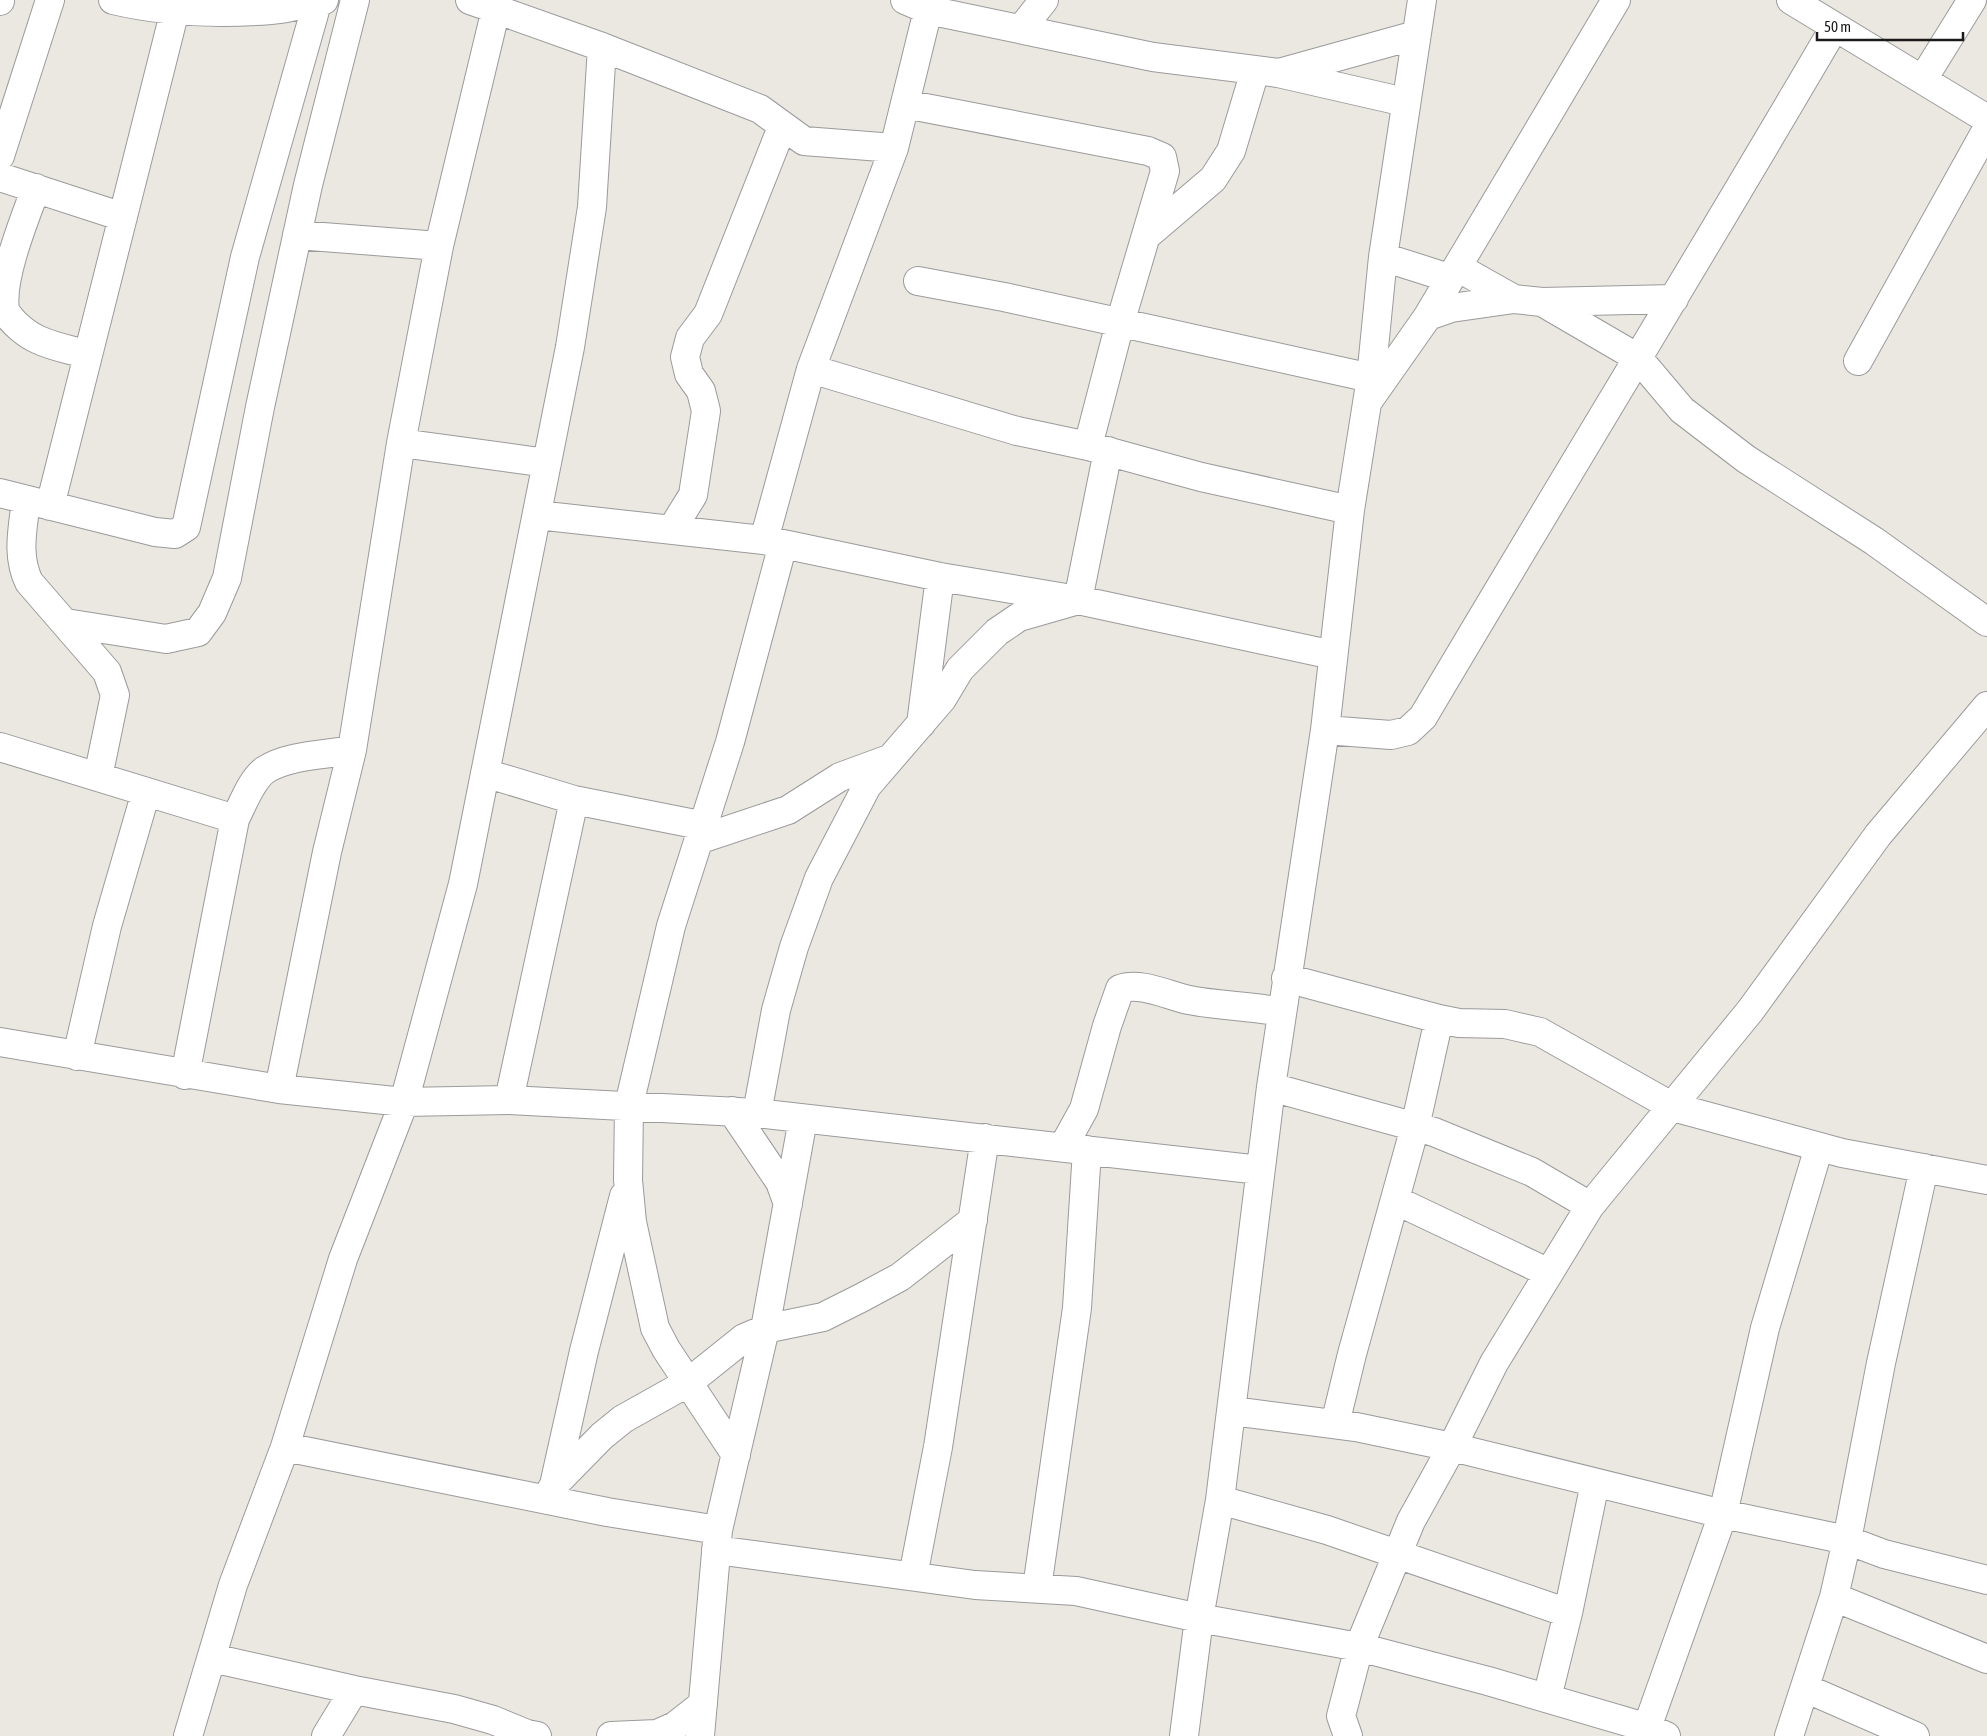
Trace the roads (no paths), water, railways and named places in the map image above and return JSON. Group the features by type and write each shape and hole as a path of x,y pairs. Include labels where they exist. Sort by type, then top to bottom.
{"street":[{"path":"0,156 50,0"},
{"path":"0,493 155,532 175,534 186,527 245,257 319,0 272,10 175,10 114,0"},
{"path":"66,623 166,640 198,632 212,613 227,578 260,408 297,236 355,0"},
{"path":"470,0 510,9 760,109 782,127 804,141 894,148"},
{"path":"1021,29 1044,0"},
{"path":"1184,1736 1198,1618 1220,1500 1232,1411 1260,1170 1286,978 1325,730 1350,510 1369,390 1383,257 1405,102 1422,0"},
{"path":"1369,390 1428,316 1616,0"},
{"path":"1791,0 1834,28 1987,119"},
{"path":"1922,79 1972,0"},
{"path":"736,1455 666,1349 655,1328 632,1222 628,1180 629,1106 671,926 703,833 730,742 811,370 894,148 905,104 917,5 1153,57 1266,72 1405,102"},
{"path":"279,1090 327,852 352,750 401,442 439,246 510,9"},
{"path":"98,777 115,695 107,672 29,582 22,568 20,549 38,503 88,355 175,10"},
{"path":"1325,730 1391,735 1408,731 1423,717 1834,28"},
{"path":"1266,72 1416,35"},
{"path":"188,1736 233,1585 285,1447 343,1259 404,1102 463,884 570,347 592,207 602,47"},
{"path":"1146,236 1213,179 1231,151 1266,72"},
{"path":"905,104 1148,150 1162,157 1165,171 1120,323 1098,448 1078,600"},
{"path":"672,529 693,495 706,411 701,391 689,374 684,357 690,338 708,314 782,127"},
{"path":"1858,361 1987,129"},
{"path":"0,176 123,217"},
{"path":"36,188 7,264 2,289 6,310 22,330 40,340 88,355"},
{"path":"297,236 439,246"},
{"path":"1383,257 1453,272 1514,298 1542,302 1674,299"},
{"path":"918,281 1120,323 1369,390"},
{"path":"1428,316 1451,308 1514,298"},
{"path":"1542,302 1638,358 1682,410 1746,459 1874,541 1987,622"},
{"path":"811,370 1017,431 1098,448 1201,477 1350,510"},
{"path":"401,442 547,463"},
{"path":"538,515 774,542 940,576 1078,600 1333,655"},
{"path":"922,724 940,576"},
{"path":"788,1204 780,1182 744,1112 794,946 819,878 863,793 889,759 922,724 942,699 960,670 997,632 1019,617 1078,600"},
{"path":"1348,1736 1341,1716 1359,1647 1411,1521 1452,1447 1494,1363 1590,1206 1750,1011 1878,836 1987,706"},
{"path":"0,747 235,819"},
{"path":"185,1075 235,819 249,791 265,771 287,761 352,750"},
{"path":"485,773 574,800 703,833 788,810 840,777 889,759"},
{"path":"77,1056 107,926 146,792"},
{"path":"509,1100 574,800"},
{"path":"1286,978 1459,1024 1505,1024 1540,1032 1673,1107 1842,1153 1987,1180"},
{"path":"1037,1588 1077,1308 1075,1148 1107,1026 1120,990 1126,987 1139,988 1189,1000 1245,1005 1282,1012"},
{"path":"1335,1424 1416,1127 1439,1019"},
{"path":"0,1042 279,1090 404,1102 509,1100 744,1112 1260,1170"},
{"path":"1271,1087 1434,1132 1532,1172 1590,1206"},
{"path":"700,1736 717,1540 765,1329 803,1118"},
{"path":"913,1576 938,1447 985,1138"},
{"path":"285,1447 550,1492 717,1540 913,1576 975,1585 1076,1591 1198,1618 1359,1647 1547,1698 1653,1733 1723,1514 1765,1328 1819,1147"},
{"path":"1789,1736 1834,1597 1847,1540 1881,1363 1924,1168"},
{"path":"550,1492 628,1180"},
{"path":"1395,1200 1549,1273"},
{"path":"550,1492 602,1436 623,1419 689,1382 744,1338 765,1329 823,1317 861,1298 900,1277 973,1220"},
{"path":"1232,1411 1356,1427 1452,1447 1723,1514 1847,1540 1884,1554 1987,1580"},
{"path":"1547,1698 1568,1613 1595,1483"},
{"path":"1220,1500 1327,1530 1568,1613"},
{"path":"1834,1597 1987,1659"},
{"path":"212,1658 354,1690 454,1709 493,1720 527,1734 537,1736"},
{"path":"1805,1688 1915,1736"},
{"path":"326,1736 354,1690"},
{"path":"611,1736 657,1734 675,1726 703,1704"}]}
